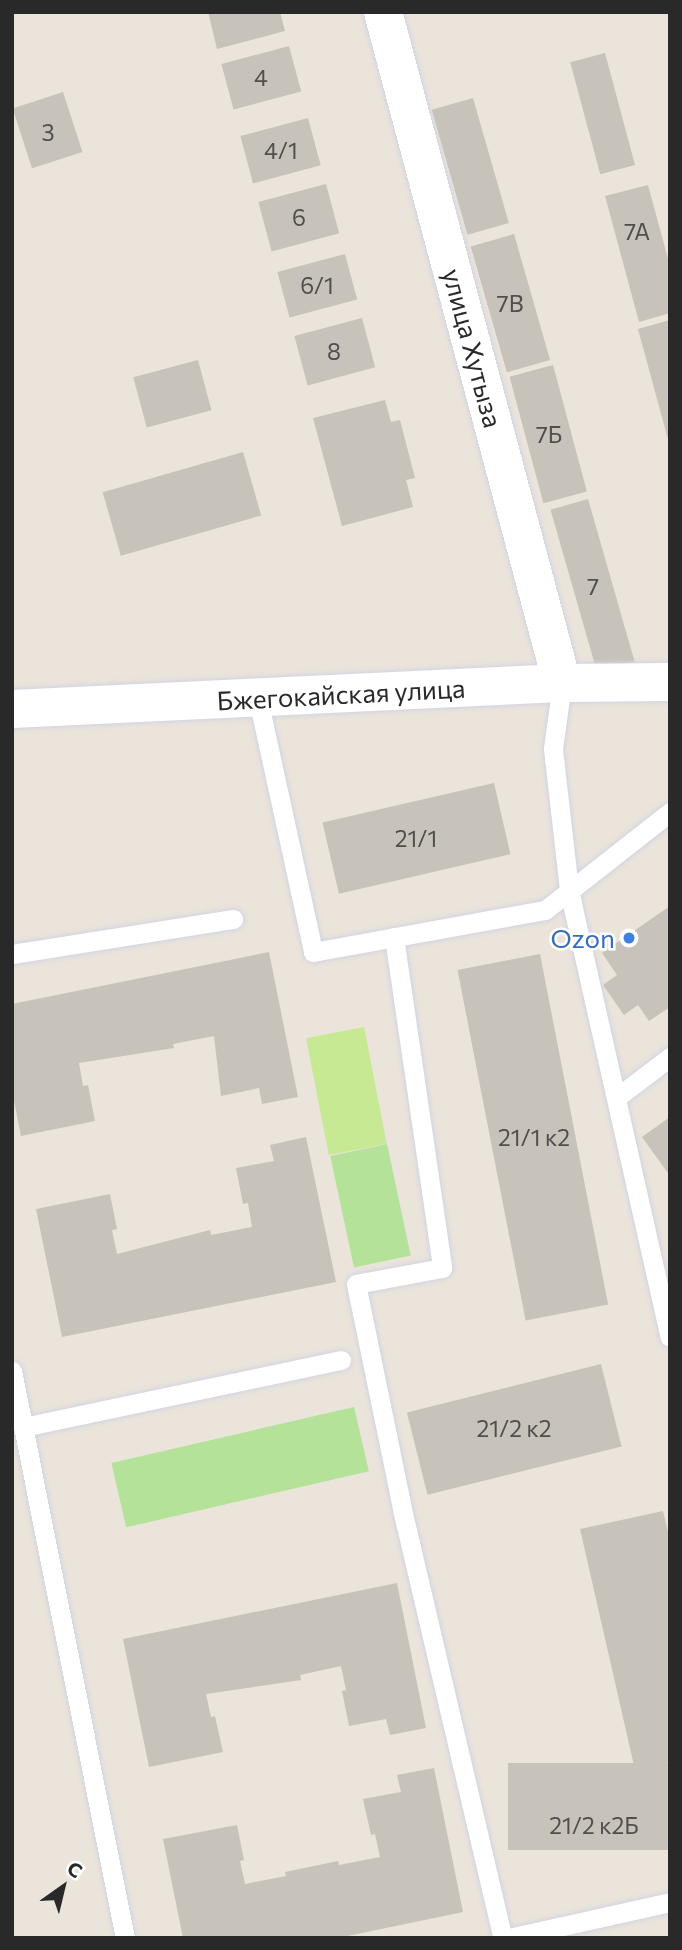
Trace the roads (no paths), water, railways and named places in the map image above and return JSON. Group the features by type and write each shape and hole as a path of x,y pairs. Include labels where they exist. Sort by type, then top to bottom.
{"street":[{"name":"улица Хутыза","path":"383,12 562,683"},
{"name":"Бжегокайская улица","path":"13,704 258,699 562,683 670,682"}],"lane":[{"path":"562,683 553,749 569,891 616,1098 663,1270 670,1337"},
{"path":"258,699 313,953 545,910 670,812"},
{"path":"12,954 233,919"},
{"path":"394,937 442,1268 356,1284 402,1508 503,1938"},
{"path":"616,1098 670,1057"},
{"path":"23,1427 341,1360"},
{"path":"12,1371 125,1938"},
{"path":"509,1938 670,1902"}],"place":[{"name":"Ozon","path":"629,938"}]}
